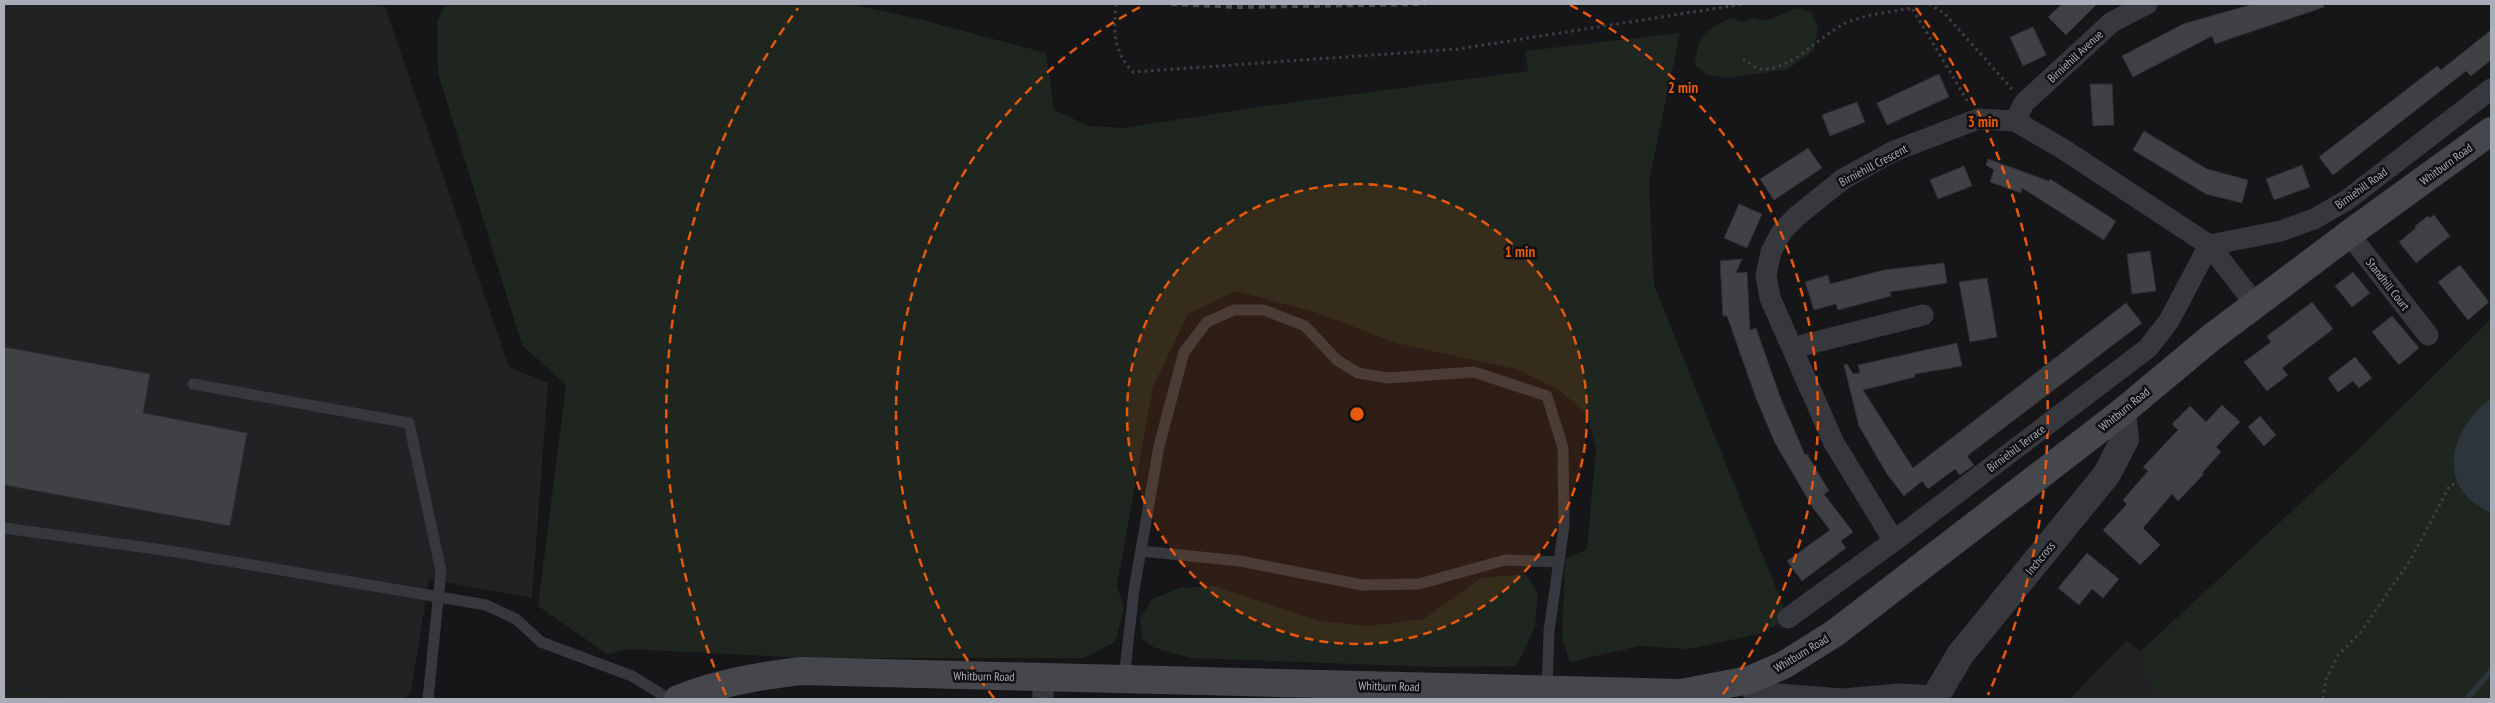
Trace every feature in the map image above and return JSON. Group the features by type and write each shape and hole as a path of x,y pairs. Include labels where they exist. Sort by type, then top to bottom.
{"main road":[{"name":"Whitburn Road","path":"678,699 710,686 758,676 801,671 1043,688 1124,679 1681,693 1748,680 1784,665 1835,633 2122,412 2212,337 2491,131"}],"street":[{"name":"Birniehill Avenue","path":"2020,112 2112,22 2147,4"},
{"name":"Birniehill Road","path":"2210,245 2281,231 2314,219 2339,205 2491,88"},
{"name":"Birniehill Crescent","path":"1894,541 1834,443 1770,298 1766,275 1771,252 1782,231 1843,179 1894,151 1978,120 2020,112 2063,149 2210,245 2256,305"},
{"name":"Standhill Court","path":"2349,234 2428,335"},
{"name":"Birniehill Terrace","path":"1788,618 1894,541 2148,348 2169,321 2210,245"},
{"path":"1792,348 1923,315"},
{"name":"Inchcross","path":"1935,698 1960,655 2107,474 2125,439 2122,412"},
{"path":"1748,680 1752,692 1844,699 1900,694 1935,698"}],"lane":[{"path":"1124,679 1140,551 1159,446 1184,352 1207,322 1234,310 1264,310 1305,326 1337,360 1358,373 1388,378 1474,372 1547,396 1563,448 1564,526 1549,631 1547,690"},
{"path":"193,384 409,424 441,571 428,699"},
{"path":"4,528 170,551 486,605 516,619 541,642 632,676 669,699"},
{"path":"1140,551 1240,561 1362,585 1418,584 1506,560 1559,562"}],"path":[{"path":"1116,4 1114,36 1121,59 1133,72 1458,48 1744,4"},
{"path":"1929,4 1944,13 2020,112"},
{"path":"1743,59 1759,69 1780,66 1796,59 1822,37 1846,23 1868,16 1912,8 1978,120"},
{"path":"2323,699 2326,679 2339,654 2360,633 2412,559 2450,485 2458,484"}],"shaded area":[{"path":"4,4 366,4 385,7 509,367 548,383 532,598 429,579 411,693 404,699 66,699 4,689"},
{"path":"445,4 850,4 915,18 1046,53 1054,110 1089,126 1124,128 1252,108 1528,71 1526,51 1680,33 1649,181 1654,285 1788,618 1763,633 1689,649 1639,646 1570,662 1562,639 1565,559 1587,549 1596,449 1586,413 1558,389 1516,369 1396,343 1315,312 1236,291 1188,314 1153,387 1117,585 1124,609 1115,642 1084,658 808,658 629,649 607,654 538,606 566,385 522,345 438,73 437,21"},
{"path":"1797,8 1812,13 1818,29 1813,51 1788,69 1729,78 1708,75 1695,65 1700,41 1708,31 1721,23 1730,18 1743,22 1752,18 1765,21"},
{"path":"2491,319 2491,699 2157,699 2141,651 2361,447"},
{"path":"2491,398 2491,513 2473,502 2461,489 2455,474 2454,458 2465,426"},
{"path":"1525,574 1538,592 1535,627 1517,666 1436,667 1191,658 1155,648 1142,639 1140,618 1152,599 1180,588 1215,586 1319,621 1368,626 1424,619 1481,578"},
{"path":"2126,641 2141,651 2157,699 2070,699"},
{"path":"4,689 66,699 4,699"}],"building":[{"path":"2062,4 2097,4 2066,35 2048,17"},
{"path":"2253,4 2323,4 2324,7 2215,44 2212,36 2133,77 2122,56 2183,24"},
{"path":"2033,27 2046,55 2023,66 2010,37"},
{"path":"2491,30 2491,60 2471,76 2466,71 2333,175 2319,157 2437,66 2441,70"},
{"path":"1939,74 1949,97 1887,125 1877,103"},
{"path":"2090,84 2112,84 2114,125 2093,126"},
{"path":"1857,102 1865,122 1830,136 1822,115"},
{"path":"2144,131 2207,169 2248,180 2242,203 2206,194 2133,150"},
{"path":"1808,148 1822,168 1774,200 1760,179"},
{"path":"1988,159 2049,181 2050,179 2116,221 2104,240 2022,188 2021,193 1990,182 1994,170 1986,165"},
{"path":"2302,165 2310,187 2274,200 2266,179"},
{"path":"1964,166 1972,186 1938,199 1930,180"},
{"path":"1739,204 1762,214 1747,248 1724,238"},
{"path":"2434,215 2450,236 2416,263 2399,242 2416,228 2415,226 2428,216 2430,218"},
{"path":"2150,251 2156,291 2132,294 2127,254"},
{"path":"1742,259 1736,273 1747,272 1750,330 1756,328 1781,399 1805,455 1807,454 1829,491 1824,494 1853,532 1841,541 1846,548 1802,581 1787,561 1830,530 1813,508 1775,443 1756,398 1727,316 1723,316 1720,261"},
{"path":"1944,263 1947,283 1890,292 1891,296 1838,310 1836,304 1814,310 1805,282 1828,275 1830,284 1884,270"},
{"path":"2460,265 2489,302 2468,320 2438,282"},
{"path":"2353,272 2370,293 2352,307 2335,286"},
{"path":"1987,278 1997,337 1970,342 1959,282"},
{"path":"2312,302 2333,329 2282,368 2288,375 2267,391 2244,362 2271,342 2267,336"},
{"path":"2126,303 2142,323 1967,456 1974,465 1960,475 1955,469 1928,489 1922,481 1904,496 1887,474 1859,426 1844,365 1847,364 1853,374 1860,373 1858,365 1957,343 1962,366 1915,374 1915,377 1863,390 1913,468"},
{"path":"2392,316 2419,348 2399,365 2372,332"},
{"path":"4,347 150,374 143,413 247,433 230,526 4,485"},
{"path":"2355,357 2372,378 2359,388 2353,381 2338,392 2328,378"},
{"path":"2222,405 2240,422 2216,447 2221,452 2202,473 2204,474 2178,501 2172,494 2143,528 2160,545 2140,565 2103,530 2127,504 2123,500 2148,471 2143,467 2178,430 2172,424 2190,406 2206,422"},
{"path":"2260,416 2276,435 2264,446 2248,427"},
{"path":"2087,553 2119,579 2103,598 2092,589 2079,605 2058,588"}],"waterway":[{"path":"2467,699 2491,671"}],"railway":[{"path":"1171,4 1239,7 1425,4"}]}
